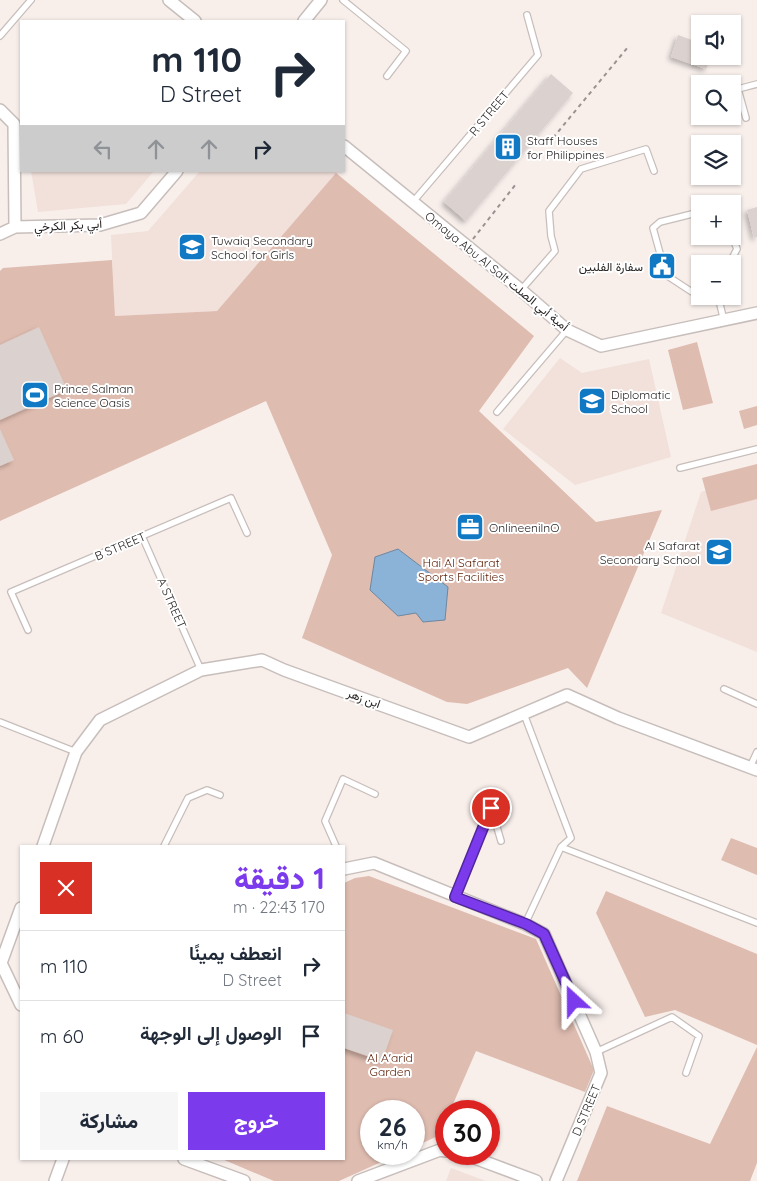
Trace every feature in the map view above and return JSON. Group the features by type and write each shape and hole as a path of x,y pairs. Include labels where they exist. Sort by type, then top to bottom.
{"street":[{"path":"169,0 194,20"},
{"path":"305,20 321,0"},
{"path":"0,110 14,124 15,227"},
{"name":"Omaya Abu Al Salt أمية أبي الصلت","path":"345,147 521,290 567,330 601,346 757,313"},
{"name":"أبي بكر الكرخي","path":"0,234 15,227 100,225 141,214 177,172"},
{"name":"ابن زهر","path":"43,845 76,752 100,720 201,670 262,660 284,670 469,737 567,695 618,718 754,768"},
{"name":"D STREET","path":"345,867 374,863 526,924 544,934 596,1052 601,1073 556,1181"},
{"path":"20,911 1,963 20,1003"},
{"path":"358,1181 435,1152"},
{"path":"55,1181 63,1160"},
{"path":"187,1160 244,1181"},
{"path":"493,1165 536,1181"}],"lane":[{"path":"0,36 30,0"},
{"path":"343,0 406,51 386,76"},
{"name":"R STREET","path":"412,203 538,54 527,15"},
{"path":"746,118 738,89 757,84"},
{"path":"521,290 555,251 551,236 550,211 581,169 646,148 654,171"},
{"path":"691,214 660,222 653,228 666,275 691,291"},
{"path":"720,305 724,321"},
{"path":"497,412 567,330"},
{"path":"680,468 757,449"},
{"name":"B STREET","path":"28,630 11,592 231,498 247,533"},
{"name":"A STREET","path":"142,536 201,670"},
{"path":"724,689 757,704"},
{"path":"524,714 571,838 561,847 526,924"},
{"path":"0,722 76,752"},
{"path":"754,768 757,752"},
{"path":"336,845 325,821 343,779 375,794"},
{"path":"164,845 188,798 207,790 220,795"},
{"path":"455,897 491,808 501,841"},
{"path":"561,847 757,923"},
{"path":"596,1052 672,1017 699,1036 686,1073"}],"path":[{"path":"548,144 628,46"},
{"path":"466,246 516,184"}],"shaded area":[{"path":"31,172 153,172 126,204 38,212"},
{"name":"Tuwaiq Secondary School for Girls","path":"199,172 337,172 217,311 115,316 111,235 148,231"},
{"name":"Diplomatic School","path":"560,358 582,373 649,359 671,457 575,485 503,429"},
{"name":"Al Safarat Secondary School","path":"757,474 757,652 661,613 701,492"},
{"path":"451,1168 486,1181 446,1181"}],"green space":[{"name":"Hai Al Safarat Sports Facilities","path":"336,173 534,336 479,411 596,522 662,510 587,688 568,668 467,704 447,702 302,638 332,555 266,401 0,521 0,271 3,268 112,260 115,316 217,311"},
{"path":"697,342 713,403 683,410 668,350"},
{"path":"757,406 757,425 744,429 739,411"},
{"path":"757,464 757,499 711,511 702,478"},
{"path":"731,838 757,848 757,875 721,860"},
{"name":"Al A'arid Garden","path":"369,876 536,939 594,1070 585,1092 476,1051 455,1100 435,1100 435,1137 425,1142 425,1100 360,1100 360,1165 375,1165 339,1181 274,1181 224,1160 345,1160 345,883 355,878"},
{"path":"606,891 757,954 757,1045 675,1010 645,1017 596,913"},
{"path":"757,1047 757,1163 750,1181 577,1181 607,1106 710,1144"}],"water":[{"path":"398,549 448,587 445,620 423,622 416,613 398,616 370,590 375,557"}],"building":[{"path":"678,35 691,40 691,64 671,57"},
{"path":"694,65 708,65 706,69"},
{"name":"Staff Houses for Philippines","path":"551,74 573,93 466,221 444,202"},
{"path":"757,207 757,237 754,238 747,210"},
{"path":"39,327 67,390 0,420 0,345"},
{"path":"0,429 14,460 0,466"},
{"path":"345,1013 393,1030 382,1061 345,1048"}],"place":[{"name":"Staff Houses for Philippines","path":"508,147"},
{"name":"Tuwaiq Secondary School for Girls","path":"192,247"},
{"name":"سفارة الفلبين","path":"662,266"},
{"name":"Prince Salman Science Oasis","path":"35,395"},
{"name":"Diplomatic School","path":"592,401"},
{"name":"OnlineenilnO","path":"470,527"},
{"name":"Al Safarat Secondary School","path":"719,552"}],"route":[{"path":"491,808 455,897 526,924 544,934 574,1001"}]}
